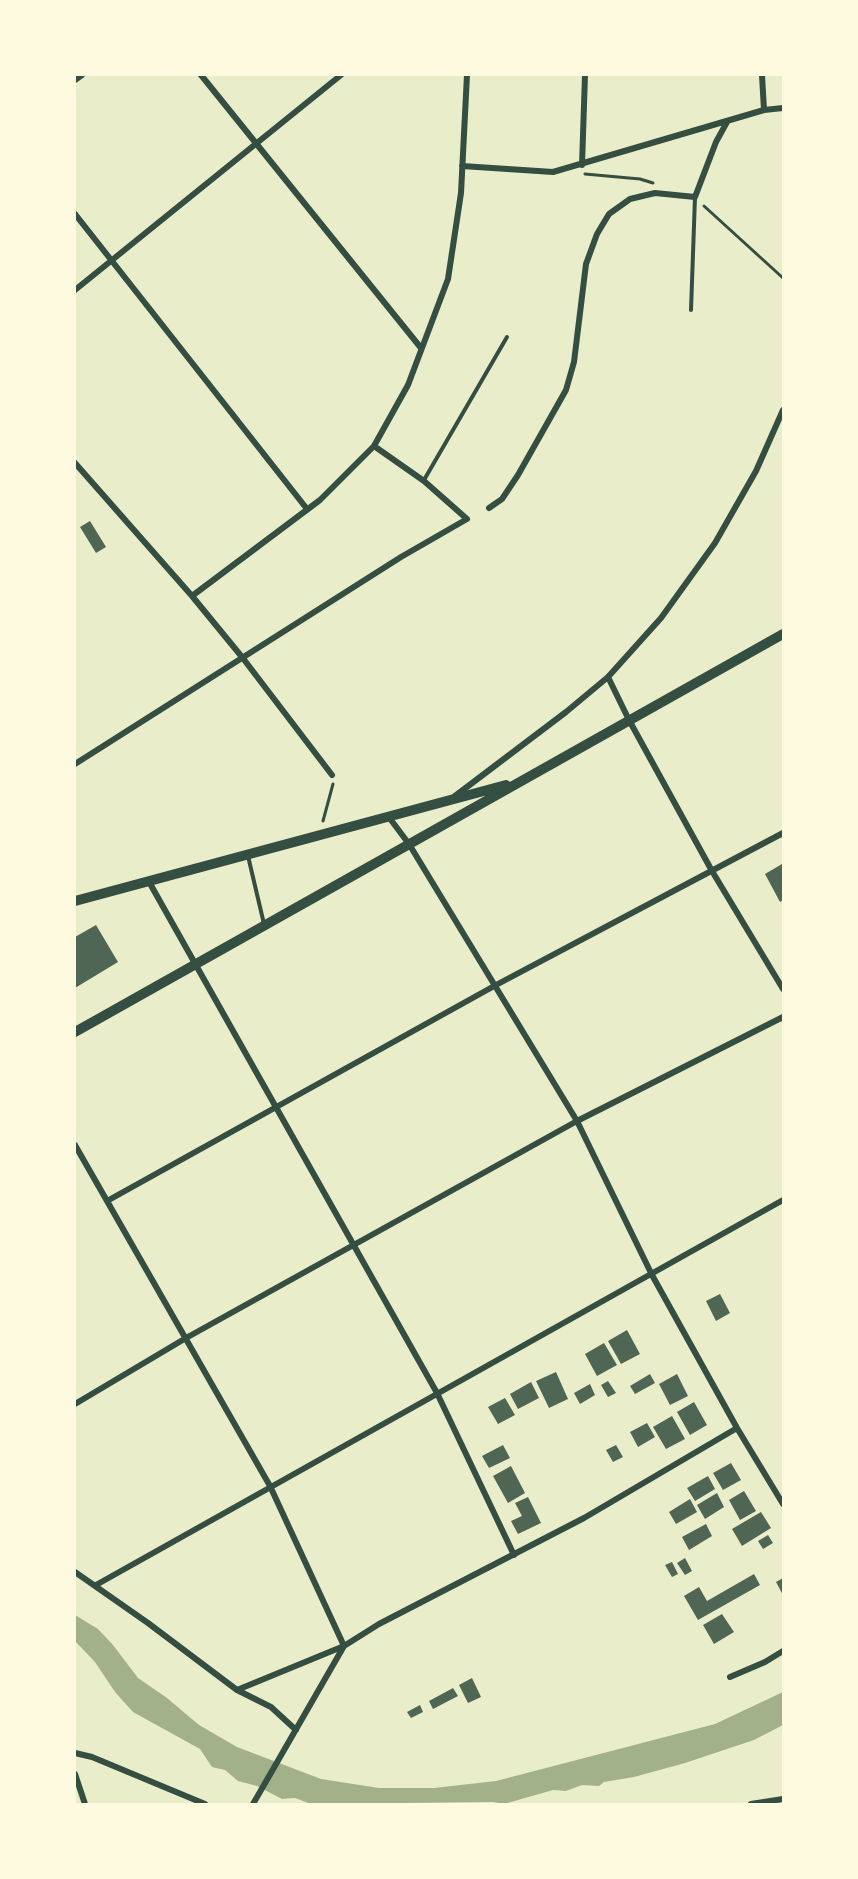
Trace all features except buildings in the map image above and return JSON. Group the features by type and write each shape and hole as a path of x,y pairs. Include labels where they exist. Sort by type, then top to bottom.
{"street":[{"path":"75,80 82,75"},
{"path":"201,75 422,348"},
{"path":"75,290 341,75"},
{"path":"192,596 320,500 374,446 408,385 448,279 461,193 467,75"},
{"path":"582,165 585,75"},
{"path":"762,75 764,110"},
{"path":"462,166 553,172 764,110 783,108"},
{"path":"489,508 502,499 518,475 566,390 574,363 586,264 597,234 609,214 630,199 655,194 695,197 716,142 727,122"},
{"path":"75,214 307,509"},
{"path":"449,800 608,678 661,618 716,543 756,471 783,410"},
{"path":"75,764 430,539 467,519 424,481 374,446"},
{"path":"75,463 192,596 242,657 332,775"},
{"path":"75,1032 783,634"},
{"path":"608,678 712,871 783,989"},
{"path":"75,901 521,781"},
{"path":"388,816 409,844 577,1121 652,1275 736,1428 783,1504"},
{"path":"107,1201 496,985 783,832"},
{"path":"148,880 437,1393 514,1555"},
{"path":"75,1404 186,1338 577,1121 783,1017"},
{"path":"75,1144 270,1486 344,1646"},
{"path":"96,1585 783,1200"},
{"path":"237,1690 344,1646 379,1624 584,1518 736,1428"},
{"path":"75,1572 96,1585 237,1690 271,1707 296,1730"},
{"path":"254,1802 344,1646"},
{"path":"730,1677 765,1662 783,1651"},
{"path":"75,1754 92,1757 205,1804"},
{"path":"75,1774 85,1804"},
{"path":"751,1804 783,1799"}],"lane":[{"path":"691,310 695,197"},
{"path":"424,481 507,337"},
{"path":"247,853 264,925"}],"path":[{"path":"319,834 334,780 332,775"}],"shaded area":[{"path":"75,1615 98,1629 138,1678 167,1698 199,1725 237,1747 321,1779 379,1788 434,1788 496,1781 715,1724 783,1692 783,1725 754,1740 685,1763 634,1777 604,1782 599,1786 582,1785 566,1791 553,1790 504,1804 493,1802 311,1804 295,1798 282,1799 257,1786 238,1781 225,1770 212,1767 200,1749 133,1712 115,1692 95,1662 75,1641"}]}
